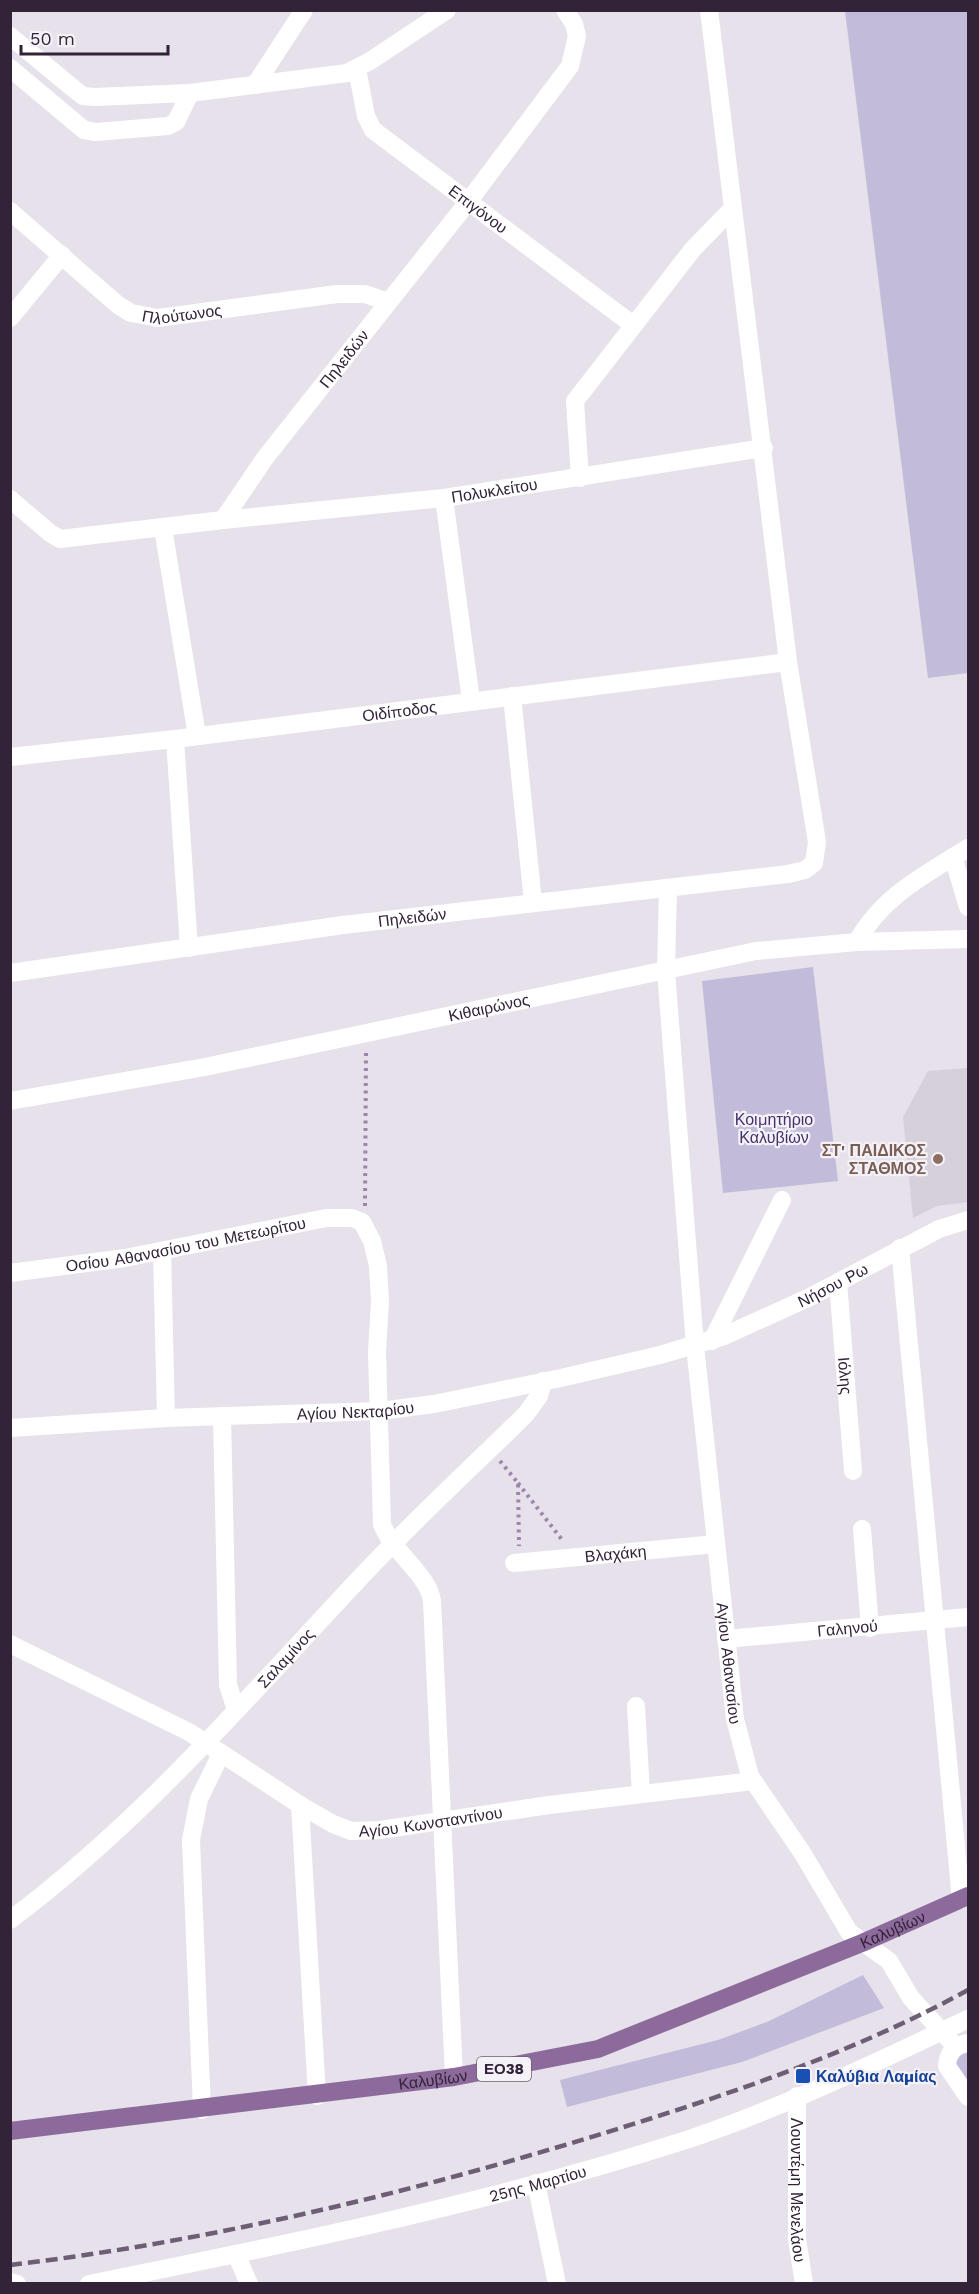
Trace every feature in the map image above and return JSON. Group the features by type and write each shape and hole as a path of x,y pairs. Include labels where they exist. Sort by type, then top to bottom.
{"main road":[{"name":"Καλυβίων","path":"10,2132 317,2096 534,2064 615,2044 862,1944 965,1898"}],"street":[{"path":"255,86 304,10"},
{"path":"10,36 83,96 107,98 255,86 357,69 447,10"},
{"name":"Πηλειδών","path":"223,520 265,458 468,202 570,66 577,36 574,24 565,10"},
{"path":"709,10 732,209 764,448 788,662"},
{"path":"10,68 84,130 96,132 168,126 176,122 190,93"},
{"name":"Επιγόνου","path":"357,69 366,116 373,130 633,325"},
{"path":"580,478 575,401 693,249 732,209"},
{"name":"Πλούτωνος","path":"10,211 131,313 150,317 337,294 365,294 388,302"},
{"path":"10,318 62,255"},
{"name":"Πολυκλείτου","path":"223,520 444,498 764,448"},
{"path":"444,498 471,701"},
{"path":"10,499 50,533 60,538 223,520"},
{"path":"163,528 197,736"},
{"name":"Πηλειδών","path":"10,973 343,925 788,874 806,870 814,863 817,842 788,662"},
{"name":"Οιδίποδος","path":"10,757 175,739 788,662"},
{"path":"512,696 533,902"},
{"path":"175,739 189,948"},
{"path":"857,942 872,917 891,899 969,848"},
{"path":"953,857 969,907"},
{"name":"Αγίου Αθανασίου","path":"668,888 666,971 703,1344 716,1544 735,1719 744,1761 753,1781 803,1854 846,1928 862,1944 889,1961 911,1998 940,2032 962,2045"},
{"name":"Κιθαιρώνος","path":"10,1101 205,1067 756,951 857,942 969,939"},
{"path":"703,1344 782,1200"},
{"name":"Οσίου Αθανασίου του Μετεωρίτου","path":"10,1273 162,1252 326,1218 352,1218 362,1222"},
{"name":"Νήσου Ρω","path":"703,1344 838,1282 939,1229 969,1220"},
{"path":"362,1222 372,1241 380,1282 377,1352 382,1524 392,1544 432,1596 454,2077"},
{"path":"900,1248 935,1621 965,1898"},
{"path":"162,1252 166,1418"},
{"name":"Ιόλης","path":"838,1282 853,1471"},
{"name":"Αγίου Νεκταρίου","path":"10,1428 166,1418 380,1411 434,1404 703,1344"},
{"name":"Σαλαμίνος","path":"10,1920 214,1749 236,1710 392,1544 534,1405 543,1381"},
{"path":"222,1416 228,1685 236,1710"},
{"path":"862,1529 870,1628"},
{"name":"Βλαχάκη","path":"518,1563 716,1544"},
{"name":"Γαληνού","path":"726,1639 870,1628 969,1617"},
{"name":"Αγίου Κωνσταντίνου","path":"10,1644 189,1732 300,1805 351,1831 753,1781"},
{"path":"636,1706 641,1794"},
{"path":"202,2110 191,1840 199,1799 214,1749"},
{"path":"300,1805 317,2096"},
{"name":"25ης Μαρτίου","path":"89,2283 359,2229 536,2183 684,2140 797,2096 969,2019"},
{"path":"962,2045 951,2052 947,2066 953,2078 969,2097"},
{"name":"Λουντέμη Μενελάου","path":"797,2096 797,2239 804,2283"},
{"path":"536,2183 557,2283"},
{"path":"236,2254 249,2283"},
{"path":"10,2282 17,2283"}],"path":[{"path":"362,1222 366,1201 366,1033"},
{"path":"490,1449 561,1536 569,1558"},
{"path":"518,1483 518,1563"}],"shaded area":[{"name":"ΣΤ' ΠΑΙΔΙΚΟΣ ΣΤΑΘΜΟΣ","path":"968,1068 968,1202 937,1206 913,1218 903,1117 928,1071"}],"green space":[{"path":"845,11 968,11 968,673 928,678"},
{"name":"Κοιμητήριο Καλυβίων","path":"813,967 838,1181 723,1193 702,981"},
{"path":"863,1975 884,2008 742,2062 567,2107 560,2080 718,2040 767,2022"},
{"path":"968,2047 968,2090 954,2072 954,2057"}],"railway":[{"path":"10,2265 156,2244 228,2230 372,2198 514,2160 732,2092 876,2036 968,1990"}],"place":[{"name":"ΣΤ' ΠΑΙΔΙΚΟΣ ΣΤΑΘΜΟΣ","path":"938,1159"},
{"name":"Καλύβια Λαμίας","path":"803,2076"}]}
